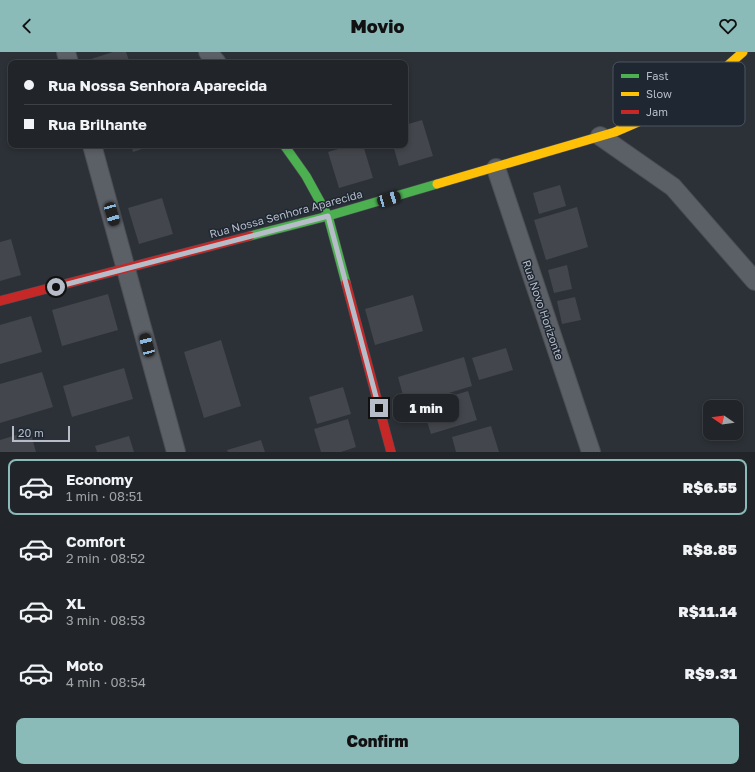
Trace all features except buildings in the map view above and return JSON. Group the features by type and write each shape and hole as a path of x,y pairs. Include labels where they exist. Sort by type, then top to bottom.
{"street":[{"path":"208,52 215,60"},
{"name":"Rua Nossa Senhora Aparecida","path":"731,62 742,52"},
{"name":"Rua Nossa Senhora Aparecida","path":"0,301 328,216 496,168 600,136 625,126"},
{"path":"600,136 673,186 755,282"},
{"path":"93,148 176,452"},
{"path":"286,148 306,176 328,216 391,452"},
{"name":"Rua Novo Horizonte","path":"496,168 591,452"}],"traffic: fast":[{"path":"286,148 306,176 328,216 346,283"},
{"path":"250,236 328,216 437,184"}],"traffic: slow":[{"path":"732,62 743,52"},
{"path":"437,184 615,132 629,126"}],"traffic: jam":[{"path":"0,301 250,236"},
{"path":"346,283 391,452"}],"route":[{"path":"56,287 328,216 379,408"}]}
